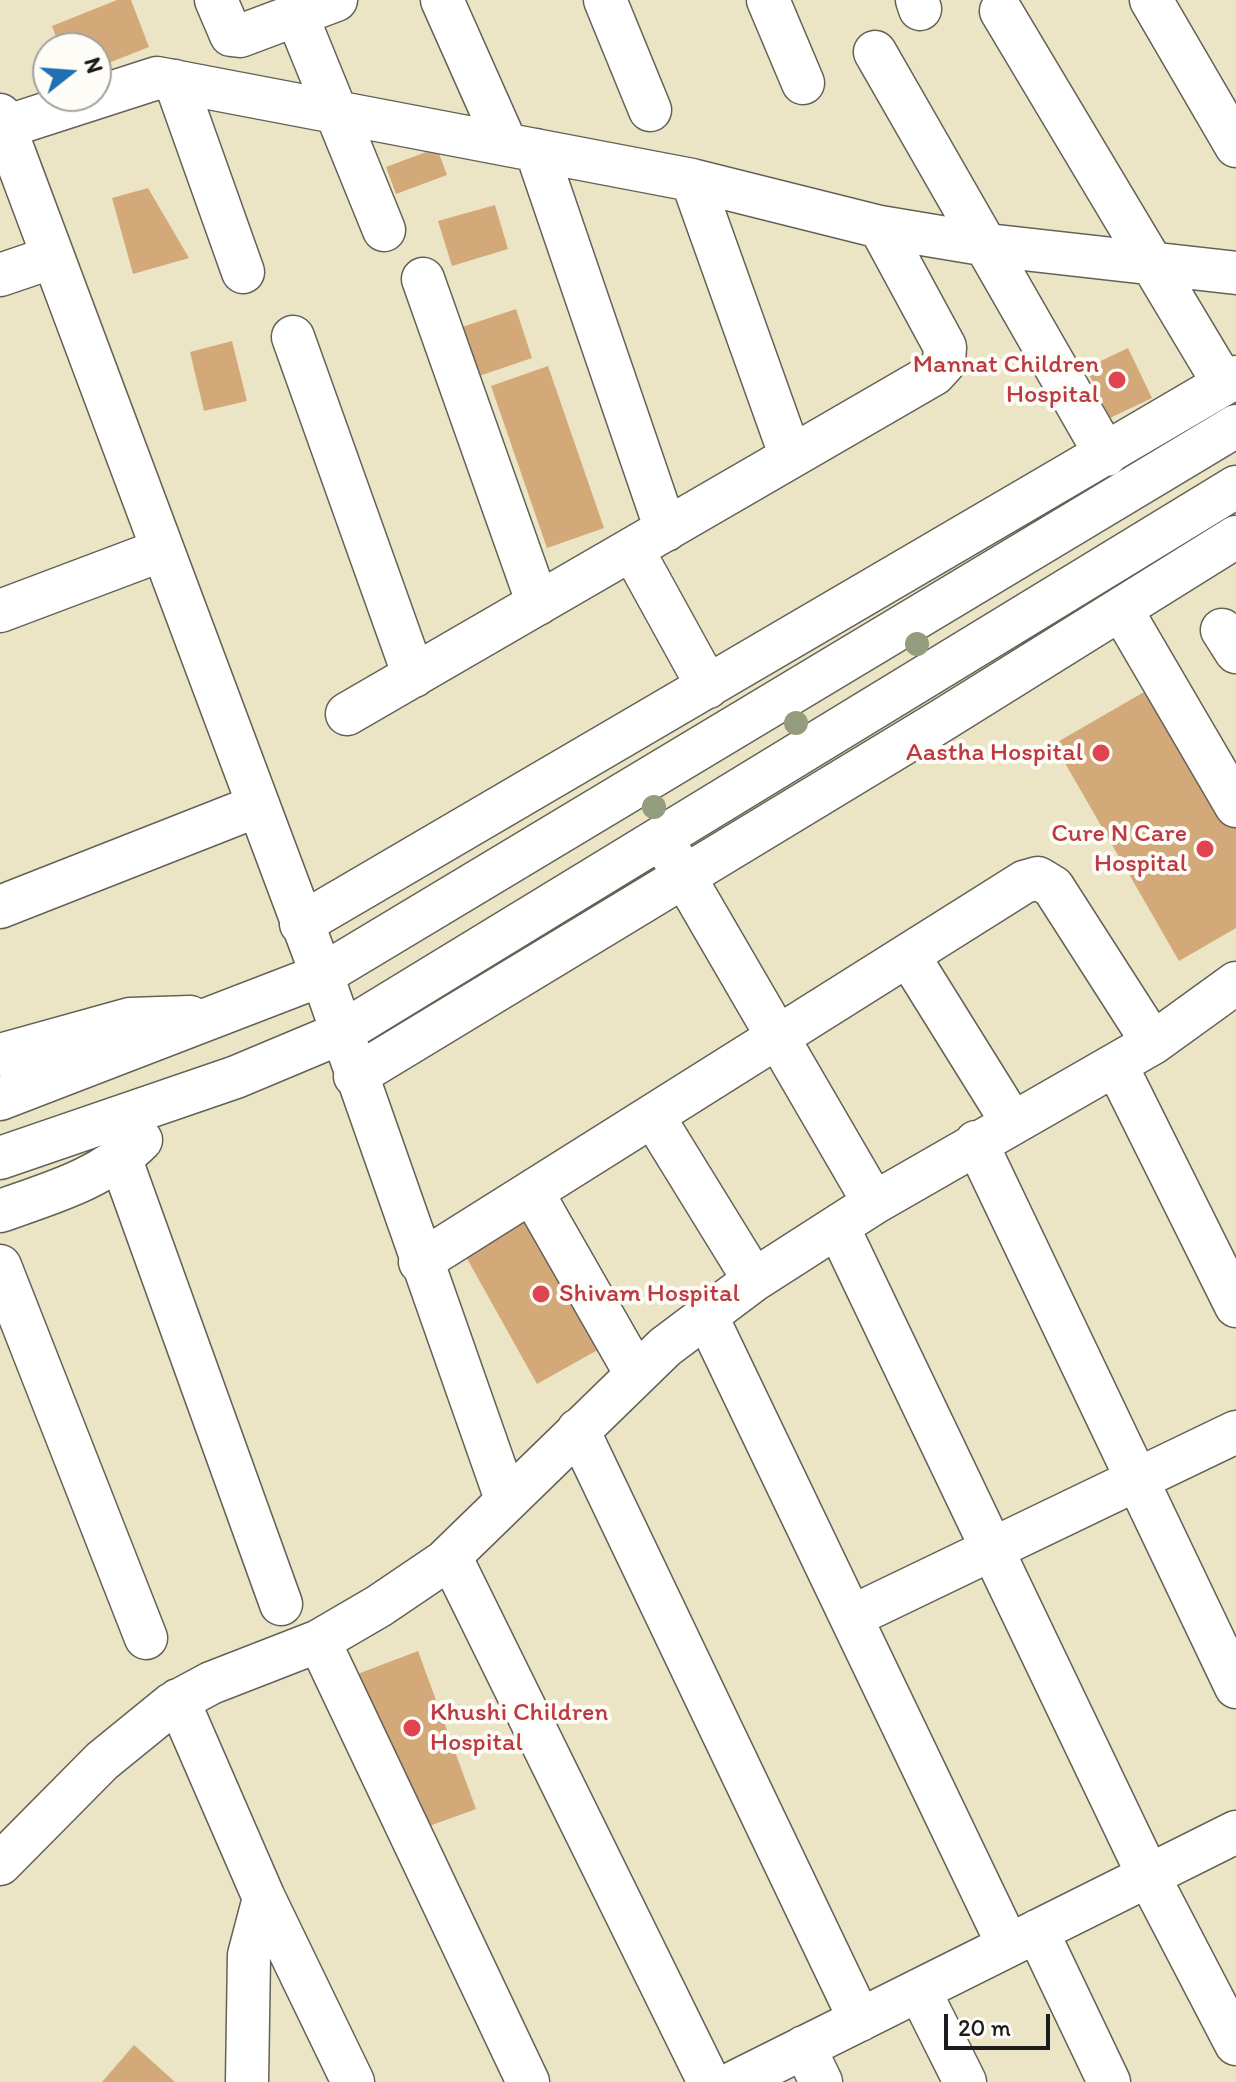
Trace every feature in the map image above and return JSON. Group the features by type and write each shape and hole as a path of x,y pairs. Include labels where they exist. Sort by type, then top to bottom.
{"street":[{"path":"216,0 231,35 240,36 336,0"},
{"path":"442,0 521,147 649,540 708,687"},
{"path":"605,0 650,110"},
{"path":"768,0 803,83"},
{"path":"1151,0 1236,146"},
{"path":"301,924 1230,381 1152,263 1001,11"},
{"path":"297,16 384,230"},
{"path":"875,52 1106,455"},
{"path":"506,1499 420,1262 322,975 53,257 11,178 2,121 157,78 692,180 880,227 988,245 1236,273"},
{"path":"175,81 243,272"},
{"path":"692,180 791,457"},
{"path":"347,714 934,374 944,363 945,347 880,227"},
{"path":"0,275 53,257"},
{"path":"423,279 538,604"},
{"path":"293,337 414,676"},
{"path":"0,1099 322,975 1236,426"},
{"path":"0,1158 187,1094 341,1033 1236,487"},
{"path":"355,1076 685,878 1236,537"},
{"path":"0,611 162,550"},
{"path":"1121,609 1236,806"},
{"path":"0,907 257,806"},
{"path":"662,837 874,1203"},
{"path":"420,1262 1024,882 1038,878 1053,887 1153,1043"},
{"path":"908,955 1012,1122"},
{"path":"0,1894 10,1855 102,1761 178,1700 211,1683 319,1641 379,1606 450,1556 636,1374 706,1315 754,1280 976,1142 1153,1043 1236,983"},
{"path":"3,1044 130,1019 171,1016 216,1018"},
{"path":"1116,1065 1236,1306"},
{"path":"0,1211 91,1178 121,1160 187,1094"},
{"path":"653,1116 754,1280"},
{"path":"976,1142 1236,1687"},
{"path":"121,1160 281,1604"},
{"path":"532,1192 636,1374"},
{"path":"838,1227 1148,1875 1236,2044"},
{"path":"0,1266 146,1638"},
{"path":"706,1315 851,1617 1023,1938 1109,2082"},
{"path":"578,1430 860,2020"},
{"path":"851,1617 1236,1432"},
{"path":"450,1556 709,2082"},
{"path":"319,1641 528,2082"},
{"path":"178,1700 264,1898 353,2082"},
{"path":"735,2082 812,2065 860,2020 1236,1832"},
{"path":"247,2082 249,1955 264,1898"},
{"path":"919,1990 965,2082"}],"building":[{"path":"117,0 131,0 149,47 112,62 112,32 54,32 52,26"},
{"path":"437,148 447,175 396,194 386,167"},
{"path":"148,188 189,258 133,274 112,198"},
{"path":"495,205 508,249 452,266 438,221"},
{"path":"516,309 532,358 479,376 462,327"},
{"path":"232,341 247,401 204,411 190,352"},
{"path":"1128,348 1152,398 1110,418 1086,368"},
{"path":"548,366 604,528 547,548 491,386"},
{"path":"1158,684 1236,818 1236,928 1179,961 1054,744"},
{"path":"526,1210 603,1347 537,1384 460,1246"},
{"path":"418,1651 476,1809 413,1832 355,1675"},
{"path":"134,2045 175,2082 102,2082"}],"place":[{"name":"Mannat Children Hospital","path":"1117,380"},
{"name":"Aastha Hospital","path":"1101,753"},
{"name":"Cure N Care Hospital","path":"1205,849"},
{"name":"Shivam Hospital","path":"541,1294"},
{"name":"Khushi Children Hospital","path":"412,1728"}]}
